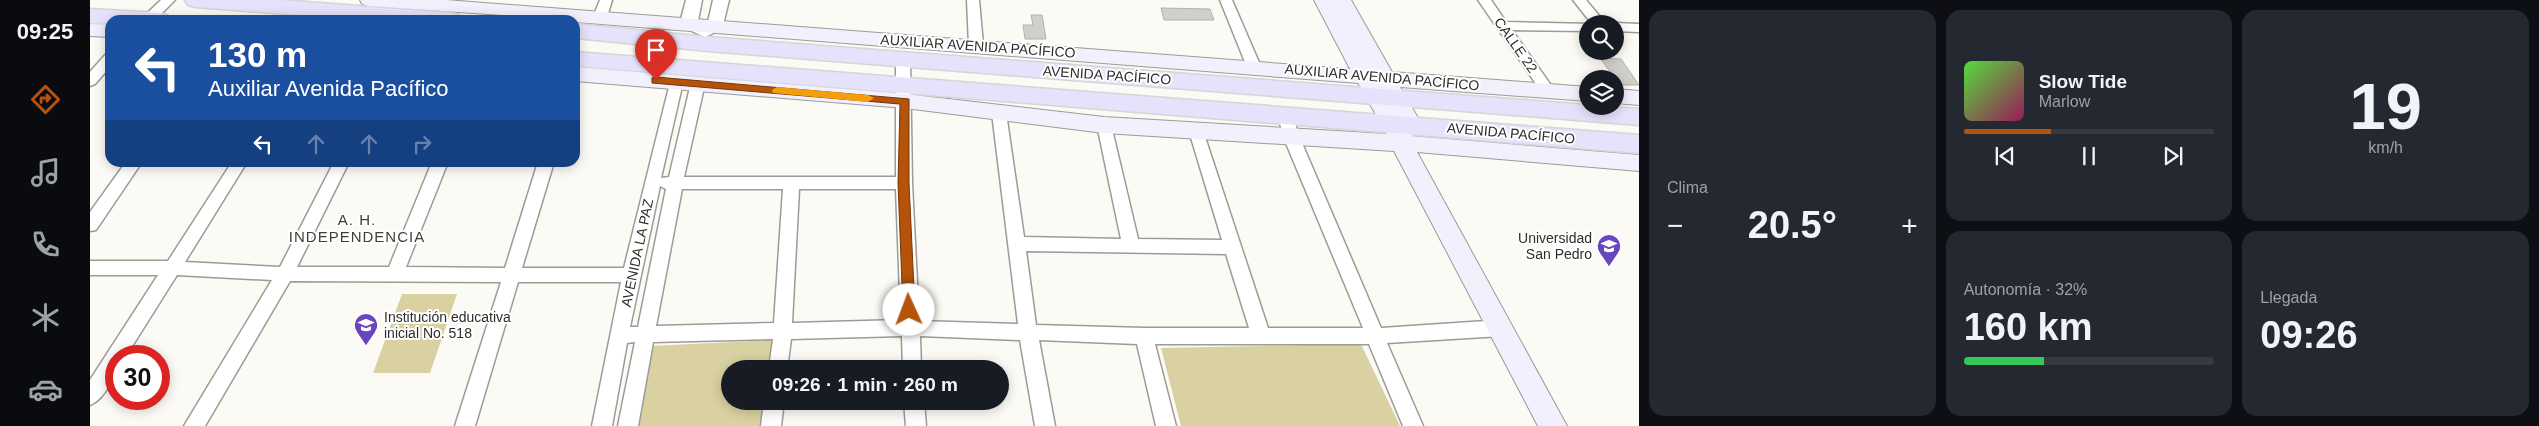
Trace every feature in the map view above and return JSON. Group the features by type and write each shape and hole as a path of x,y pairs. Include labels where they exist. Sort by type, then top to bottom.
{"main road":[{"path":"195,0 387,15"},
{"name":"AUXILIAR AVENIDA PACÍFICO","path":"369,0 603,8 704,31 976,46 1254,67 1381,87 1579,93"},
{"path":"1323,0 1381,87"},
{"path":"1341,0 1400,131 1552,426"},
{"path":"90,16 105,17"},
{"path":"90,30 105,31"},
{"name":"AVENIDA PACÍFICO","path":"580,31 704,31 903,59 1381,87 1639,118"},
{"name":"AVENIDA PACÍFICO","path":"580,71 905,93 1285,114 1400,131 1639,144"},
{"path":"580,72 698,84 905,93 999,113 1104,125 1291,136 1400,131 1639,163"},
{"path":"1624,97 1639,98"}],"street":[{"path":"156,15 168,0"},
{"path":"694,0 704,31"},
{"path":"704,31 721,0"},
{"path":"973,0 976,46"},
{"path":"1226,0 1254,67"},
{"name":"CALLE 22","path":"1484,0 1548,91"},
{"path":"1579,0 1592,15"},
{"path":"1502,26 1579,27"},
{"path":"1624,27 1639,28"},
{"path":"903,59 905,93 904,183 912,360"},
{"path":"90,81 105,64"},
{"name":"AVENIDA LA PAZ","path":"602,426 631,275 676,82"},
{"path":"628,426 675,183 698,84"},
{"path":"999,113 1028,331 1046,426"},
{"path":"1285,114 1291,136 1373,336 1413,426"},
{"path":"1104,125 1131,247"},
{"path":"1196,130 1261,336"},
{"path":"90,225 131,167"},
{"path":"123,345 237,167"},
{"path":"194,426 285,274 339,167"},
{"path":"395,273 438,167"},
{"path":"464,426 544,167"},
{"path":"652,182 904,183"},
{"path":"779,360 783,332 791,182"},
{"path":"1016,244 1234,247"},
{"path":"90,268 174,268 285,274 510,273 631,275"},
{"path":"620,335 645,336 910,328 1144,336 1373,336 1500,328"},
{"path":"1144,336 1166,426"},
{"path":"90,396 105,373"},
{"path":"771,426 773,410"},
{"path":"915,410 916,426"}],"shaded area":[{"path":"402,294 457,294 430,373 373,373"},
{"path":"774,340 773,360 721,360 721,410 768,410 767,426 636,426 650,346"},
{"path":"1361,344 1400,426 1181,426 1161,348"}],"building":[{"path":"1161,8 1210,9 1214,20 1164,20"},
{"path":"1031,15 1042,15 1046,39 1025,39 1023,25 1033,25"},
{"path":"1601,60 1622,60 1639,85 1624,85 1624,70 1609,70"}],"slow traffic":[{"path":"777,90 868,98"}],"place":[{"name":"Universidad San Pedro","path":"1609,267"},
{"name":"Institución educativa inicial No. 518","path":"366,346"}],"district":[{"name":"A. H. INDEPENDENCIA","path":"357,228"}],"route":[{"path":"656,80 905,101 904,183 909,310"}]}
